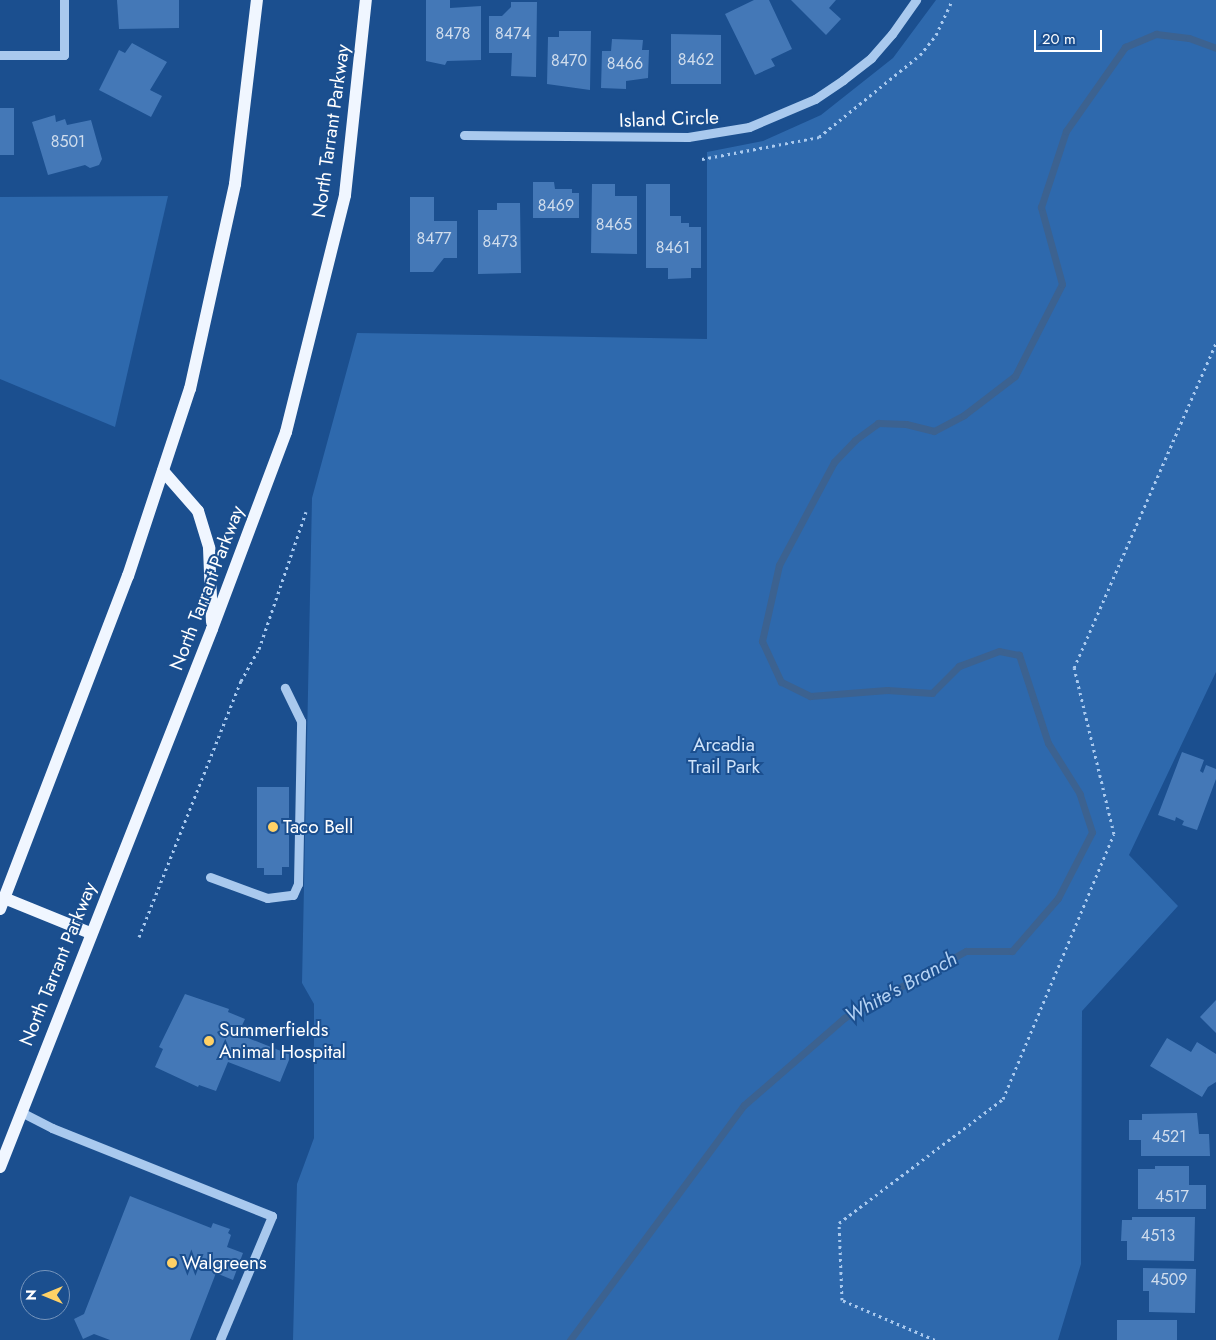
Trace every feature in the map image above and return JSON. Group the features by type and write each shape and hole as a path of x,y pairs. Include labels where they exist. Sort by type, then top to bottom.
{"main road":[{"path":"90,934 2,904 128,576 190,390 235,184 257,0"},
{"name":"North Tarrant Parkway","path":"0,1167 90,934 212,630 286,432 345,195 366,0"},
{"path":"163,471 198,511 209,548 212,630"}],"street":[{"path":"0,56 64,56 64,0"},
{"name":"Island Circle","path":"464,135 688,138 749,127 814,99 843,80 876,52 916,0"},
{"path":"210,877 267,898 293,895 298,884 300,721 285,688"},
{"path":"20,1112 52,1128 272,1216 220,1340"}],"path":[{"path":"935,1340 842,1300 839,1223 1003,1099 1114,834 1074,668 1216,343"},
{"path":"139,937 241,680 259,649 306,512"}],"green space":[{"name":"Arcadia Trail Park","path":"936,0 1216,0 1216,672 1129,855 1178,906 1082,1011 1081,1264 1058,1340 293,1340 297,1184 314,1138 314,1004 302,983 312,498 357,333 707,339 707,152 763,141 821,115 893,58"},
{"path":"168,196 115,427 0,379 0,197"}],"building":[{"path":"117,0 179,0 179,28 119,29"},
{"path":"426,0 450,0 450,8 481,6 481,60 447,61 445,65 426,61"},
{"path":"754,0 769,0 792,49 771,59 775,66 755,75 725,14"},
{"path":"791,0 836,0 829,8 841,19 826,35"},
{"path":"511,2 537,2 536,77 511,76 512,53 489,53 489,16 502,16 511,7"},
{"path":"559,31 591,31 590,90 547,84 548,37 559,37"},
{"path":"671,34 721,35 721,84 671,84"},
{"path":"612,39 643,40 642,50 649,50 648,78 626,81 626,89 601,88 602,51 611,51"},
{"path":"132,43 167,62 150,90 162,96 151,117 99,90 119,50 125,53"},
{"path":"0,108 14,108 14,155 0,155"},
{"path":"55,115 56,122 65,119 67,125 91,120 102,159 99,165 90,168 85,165 48,175 32,122"},
{"path":"533,182 554,182 555,189 572,189 572,193 579,193 579,218 533,218"},
{"path":"592,184 615,184 615,196 637,196 637,254 591,253"},
{"path":"646,184 670,184 670,216 681,216 681,223 689,223 689,227 701,227 701,268 691,268 691,278 668,279 668,268 646,268"},
{"path":"410,197 434,197 434,221 457,221 457,258 444,258 433,272 410,272"},
{"path":"497,203 520,203 521,273 478,274 478,210 497,210"},
{"path":"1182,752 1204,760 1200,771 1203,773 1206,765 1216,769 1216,779 1197,830 1182,825 1184,821 1176,817 1175,821 1158,815"},
{"name":"Taco Bell","path":"257,787 289,787 289,867 282,867 282,875 264,875 264,868 257,868"},
{"name":"Summerfields Animal Hospital","path":"185,994 229,1009 228,1012 245,1019 238,1034 291,1055 280,1082 228,1062 216,1091 199,1085 198,1087 155,1067 163,1049 159,1047"},
{"path":"1216,1000 1216,1033 1200,1017"},
{"path":"1167,1038 1191,1052 1197,1042 1216,1054 1216,1082 1208,1087 1202,1097 1150,1066"},
{"path":"1197,1113 1199,1134 1209,1134 1210,1156 1141,1156 1141,1140 1129,1140 1129,1120 1142,1120 1142,1114"},
{"path":"1155,1166 1189,1166 1189,1185 1206,1185 1206,1209 1138,1209 1138,1169 1155,1169"},
{"name":"Walgreens","path":"130,1196 211,1228 213,1223 230,1229 228,1233 231,1235 227,1247 243,1253 233,1280 216,1273 190,1340 110,1340 94,1334 83,1339 74,1319 84,1314"},
{"path":"1132,1217 1195,1217 1194,1261 1127,1260 1127,1241 1121,1241 1122,1220 1132,1220"},
{"path":"1143,1268 1196,1269 1195,1313 1149,1312 1149,1291 1143,1291"},
{"path":"1117,1320 1177,1320 1177,1340 1117,1340"}],"waterway":[{"name":"White's Branch","path":"570,1340 744,1105 844,1018 966,951 1012,951 1058,898 1092,832 1080,794 1048,743 1019,655 999,651 959,666 932,693 887,690 810,696 781,682 762,641 779,565 834,462 855,440 878,423 906,424 934,431 964,415 1015,376 1062,284 1041,207 1066,131 1125,47 1156,34 1189,38 1216,48"}],"place":[{"name":"Taco Bell","path":"273,827"},
{"name":"Summerfields Animal Hospital","path":"209,1041"},
{"name":"Walgreens","path":"172,1263"}]}
